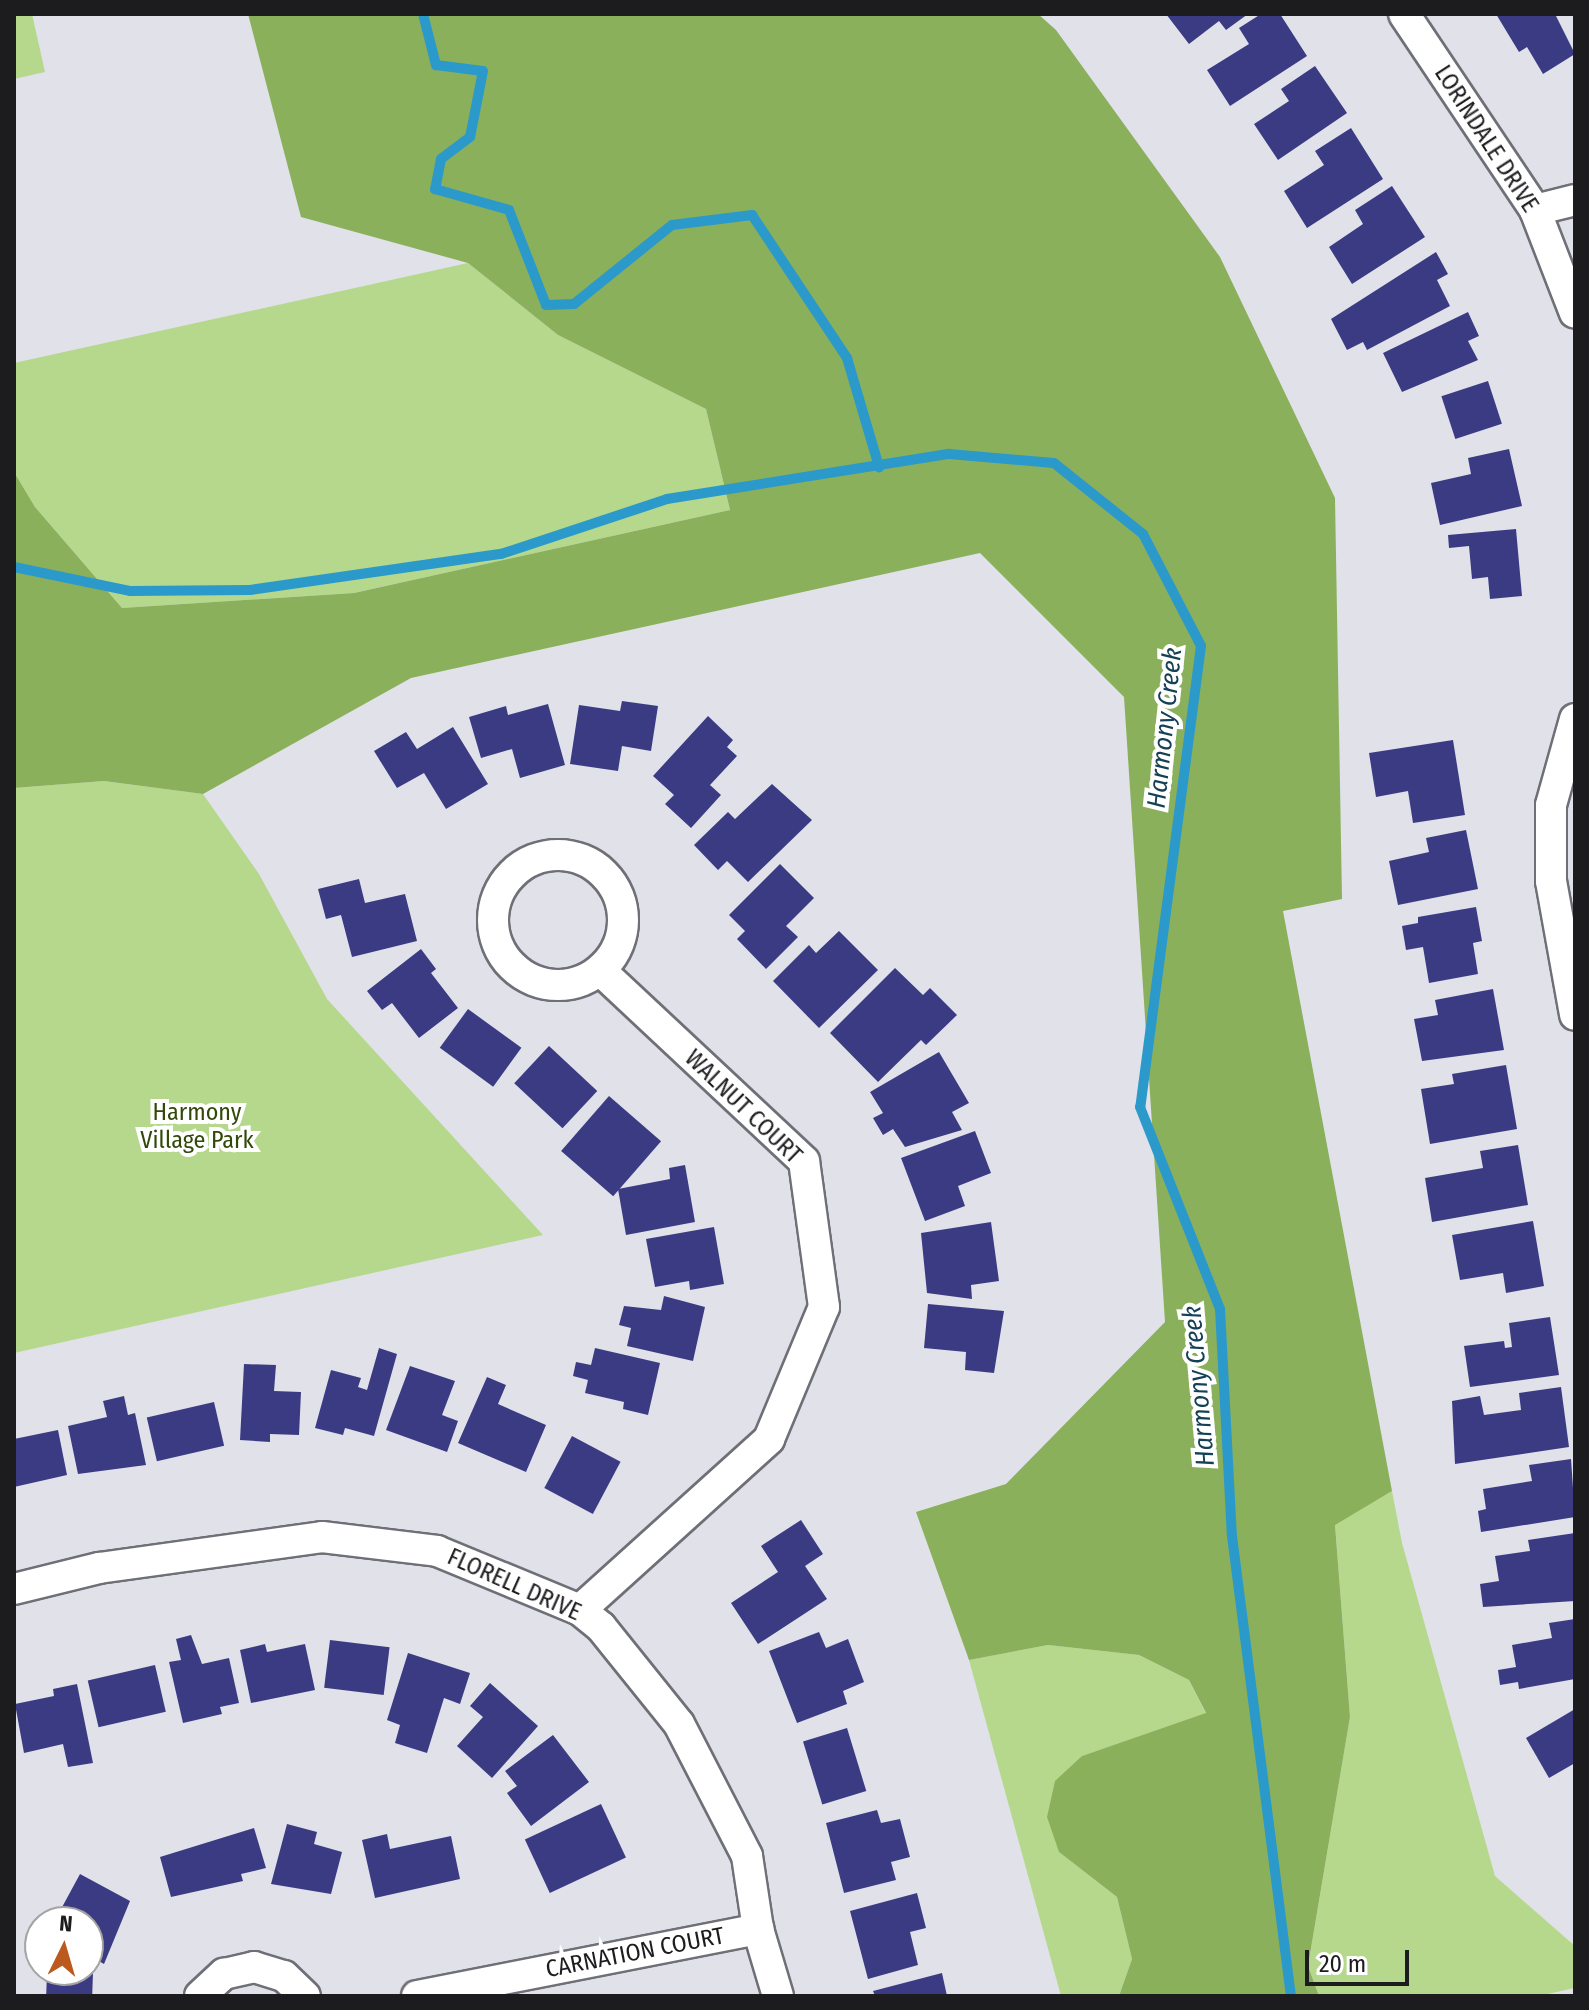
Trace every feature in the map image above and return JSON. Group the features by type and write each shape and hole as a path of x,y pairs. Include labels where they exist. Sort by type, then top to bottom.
{"street":[{"name":"LORINDALE DRIVE","path":"1404,14 1535,210 1575,313"},
{"path":"1535,210 1575,200"},
{"path":"1574,730 1551,805 1551,881 1575,1015"},
{"path":"565,856 594,866 609,880 623,918 614,955 603,973 559,985 537,981 503,953 494,911 514,872 533,860 565,856"},
{"name":"WALNUT COURT","path":"580,1610 769,1439 824,1307 804,1161 603,973"},
{"name":"FLORELL DRIVE","path":"14,1589 99,1568 322,1537 437,1551 580,1610 601,1627 679,1724 747,1856 758,1929 778,1996"},
{"name":"CARNATION COURT","path":"417,1996 758,1929"},
{"path":"200,1996 224,1974 254,1967 284,1976 305,1996"}],"green space":[{"path":"14,14 32,14 45,72 14,79"},
{"path":"248,14 1038,14 1056,30 1220,257 1335,498 1342,899 1283,911 1392,1491 1335,1525 1350,1717 1308,1966 1319,1996 1119,1996 1132,1959 1117,1897 1059,1852 1047,1817 1055,1781 1082,1756 1206,1713 1189,1680 1139,1655 1048,1645 969,1660 916,1512 1006,1484 1165,1322 1124,697 980,553 411,678 203,794 104,781 14,788 14,472 35,507 122,608 354,593 730,510 706,409 558,335 468,263 301,217"},
{"path":"468,263 558,335 706,409 730,510 354,593 122,608 35,507 14,472 14,363"},
{"name":"Harmony Village Park","path":"104,781 203,794 259,874 327,999 543,1235 14,1353 14,788"},
{"path":"1392,1491 1402,1543 1495,1876 1575,1946 1575,1988 1538,1996 1319,1996 1308,1966 1350,1717 1335,1524"},
{"path":"1048,1645 1139,1655 1189,1680 1206,1714 1082,1756 1059,1852 1117,1897 1132,1959 1119,1996 1061,1996 969,1660"}],"building":[{"path":"1166,14 1248,14 1226,30 1219,21 1189,44"},
{"path":"1261,14 1280,14 1307,56 1230,106 1207,70 1249,44 1239,28"},
{"path":"1496,14 1560,14 1556,16 1575,54 1543,74 1527,47 1519,52"},
{"path":"1315,66 1347,113 1278,160 1254,124 1289,101 1281,89"},
{"path":"1351,128 1383,179 1307,228 1284,191 1324,165 1315,151"},
{"path":"1392,186 1425,237 1352,284 1329,247 1363,224 1355,210"},
{"path":"1436,252 1448,274 1437,280 1450,306 1367,350 1363,342 1347,350 1331,319"},
{"path":"1468,312 1479,336 1468,341 1478,360 1402,392 1383,353"},
{"path":"1488,381 1502,424 1455,439 1441,396"},
{"path":"1509,449 1522,506 1440,525 1431,483 1471,474 1468,458"},
{"path":"1516,529 1522,596 1490,599 1488,577 1472,579 1469,546 1449,548 1448,535"},
{"path":"622,701 658,706 651,751 622,746 618,771 570,764 579,705 620,711"},
{"path":"548,704 565,765 520,778 512,749 481,758 469,717 506,706 508,715"},
{"path":"708,716 733,740 727,747 737,756 710,785 721,795 691,828 665,804 674,795 653,776"},
{"path":"453,727 488,784 446,809 424,773 397,788 374,751 406,732 417,749"},
{"path":"1453,740 1465,815 1413,823 1408,791 1376,797 1369,753"},
{"path":"772,784 812,820 748,882 727,861 718,870 694,845 728,812 735,819"},
{"path":"1466,830 1478,889 1398,905 1389,861 1429,852 1426,838"},
{"path":"780,864 814,898 786,926 798,937 766,969 737,939 745,931 729,915"},
{"path":"359,879 365,903 405,894 417,941 352,957 341,915 326,919 318,889"},
{"path":"1476,907 1482,941 1473,943 1478,974 1429,983 1423,947 1406,950 1402,926 1418,923 1418,917"},
{"path":"839,931 878,970 819,1028 773,981 809,945 816,953"},
{"path":"421,949 436,969 431,973 458,1008 419,1038 392,1003 382,1010 367,991"},
{"path":"895,968 923,995 930,988 957,1015 926,1045 921,1040 878,1082 830,1033"},
{"path":"1493,989 1504,1050 1422,1061 1414,1019 1438,1015 1435,1000"},
{"path":"468,1009 521,1048 493,1087 440,1048"},
{"path":"549,1046 597,1091 562,1128 514,1083"},
{"path":"939,1052 969,1103 952,1112 962,1130 905,1147 893,1129 883,1135 873,1118 883,1113 870,1092"},
{"path":"1506,1065 1517,1129 1430,1144 1421,1089 1454,1084 1452,1074"},
{"path":"609,1096 661,1141 613,1196 561,1151"},
{"path":"975,1131 991,1173 958,1186 965,1206 925,1221 901,1158"},
{"path":"1518,1145 1528,1205 1432,1222 1425,1178 1483,1168 1480,1151"},
{"path":"685,1165 695,1222 626,1235 618,1189 670,1179 669,1168"},
{"path":"1533,1221 1544,1286 1506,1293 1503,1273 1460,1280 1452,1235"},
{"path":"991,1222 999,1281 971,1285 972,1299 927,1293 921,1233"},
{"path":"714,1227 724,1284 690,1290 689,1281 655,1287 646,1239"},
{"path":"664,1296 705,1307 693,1361 627,1346 631,1328 619,1325 624,1306 661,1310"},
{"path":"928,1304 1004,1311 994,1373 965,1370 966,1352 924,1348"},
{"path":"1550,1317 1559,1375 1470,1387 1464,1346 1504,1341 1505,1348 1512,1347 1509,1323"},
{"path":"379,1348 397,1354 374,1436 345,1428 343,1435 315,1428 331,1370 361,1378 358,1387 367,1390"},
{"path":"595,1348 660,1363 648,1415 623,1409 624,1402 585,1393 588,1380 573,1376 576,1362 591,1365"},
{"path":"244,1364 276,1365 274,1391 301,1392 299,1435 270,1434 270,1442 240,1440"},
{"path":"410,1366 455,1381 442,1415 458,1421 447,1452 386,1430"},
{"path":"487,1377 506,1385 498,1404 546,1425 526,1472 458,1443"},
{"path":"1561,1387 1569,1447 1455,1464 1452,1401 1480,1396 1484,1415 1521,1410 1519,1393"},
{"path":"124,1396 128,1415 135,1413 146,1465 78,1474 68,1426 107,1417 103,1401"},
{"path":"214,1402 224,1446 157,1461 147,1418"},
{"path":"58,1430 67,1475 14,1487 14,1439"},
{"path":"572,1436 621,1462 593,1514 544,1488"},
{"path":"1571,1459 1575,1517 1481,1532 1478,1511 1486,1509 1483,1489 1532,1481 1529,1465"},
{"path":"801,1520 823,1554 805,1566 827,1599 758,1644 731,1603 778,1572 761,1546"},
{"path":"1575,1533 1575,1601 1483,1607 1480,1584 1499,1581 1495,1556 1530,1551 1528,1540"},
{"path":"1575,1619 1575,1679 1519,1689 1518,1682 1500,1685 1498,1670 1516,1667 1512,1645 1552,1638 1549,1623"},
{"path":"819,1632 826,1648 848,1639 864,1682 843,1691 847,1704 797,1723 769,1651"},
{"path":"191,1635 202,1664 229,1658 239,1703 220,1707 222,1714 183,1723 169,1662 181,1660 176,1639"},
{"path":"330,1640 390,1647 384,1695 324,1688"},
{"path":"265,1644 267,1652 305,1644 315,1690 251,1703 240,1650"},
{"path":"408,1653 470,1673 460,1704 444,1698 427,1753 395,1743 400,1725 387,1720"},
{"path":"155,1665 166,1712 99,1727 88,1681"},
{"path":"490,1683 538,1726 492,1778 457,1746 483,1717 470,1706"},
{"path":"77,1684 93,1763 68,1767 63,1744 24,1753 15,1704 54,1696 53,1689"},
{"path":"1575,1709 1575,1763 1549,1778 1526,1738"},
{"path":"847,1728 866,1791 822,1805 803,1741"},
{"path":"553,1735 589,1782 531,1826 507,1793 517,1786 505,1771"},
{"path":"601,1804 626,1857 550,1893 525,1839"},
{"path":"877,1810 881,1823 900,1819 910,1857 891,1862 896,1880 844,1893 826,1823"},
{"path":"287,1824 317,1832 314,1844 342,1852 331,1894 271,1884"},
{"path":"254,1828 266,1868 241,1874 243,1881 171,1897 160,1857"},
{"path":"387,1834 390,1849 451,1836 460,1879 375,1898 362,1840"},
{"path":"80,1874 130,1901 104,1964 104,1906 63,1906"},
{"path":"917,1893 926,1928 910,1932 918,1965 868,1979 850,1911"},
{"path":"942,1973 947,1996 875,1996 873,1991"},
{"path":"47,1986 93,1986 92,1996 46,1996"}],"waterway":[{"name":"Harmony Creek","path":"423,14 436,65 483,71 470,137 441,159 435,189 509,210 546,305 574,304 672,225 752,215 847,358 879,467"},
{"name":"Harmony Creek","path":"14,567 130,591 250,590 501,554 667,499 949,454 1054,463 1143,534 1201,646 1140,1107 1220,1309 1232,1536 1291,1996"}]}
